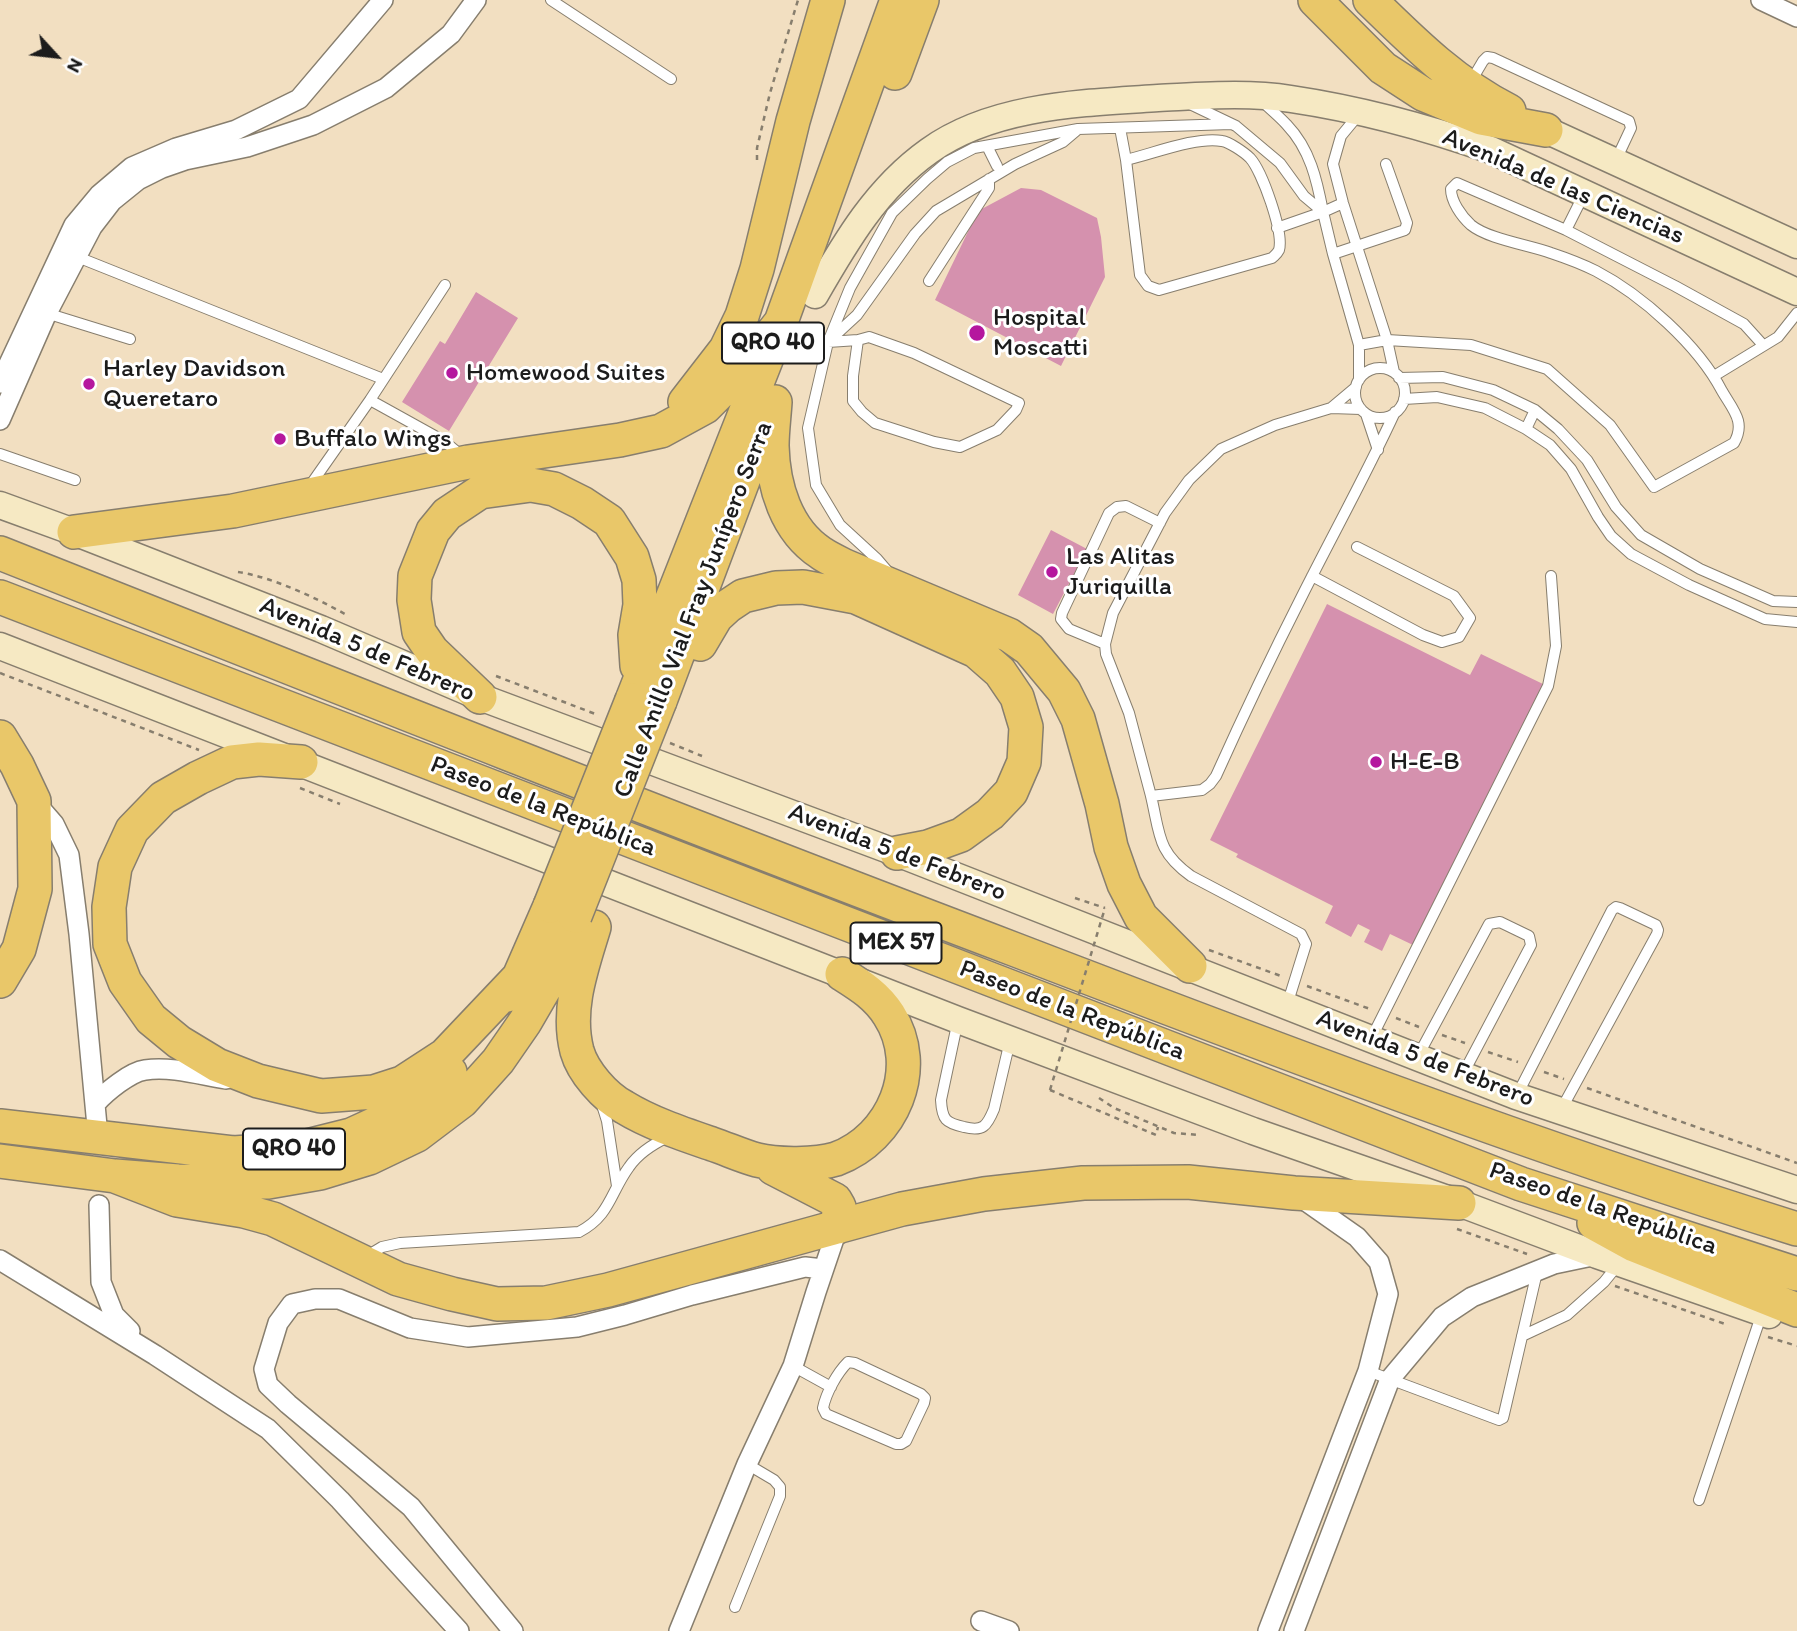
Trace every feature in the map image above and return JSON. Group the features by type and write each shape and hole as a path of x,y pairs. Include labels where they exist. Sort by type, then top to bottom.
{"highway":[{"path":"661,431 726,349 743,316 793,121 828,0"},
{"name":"Calle Anillo Vial Fray Junípero Serra","path":"0,1161 178,1181 268,1182 320,1173 369,1157 416,1135 462,1101 498,1061 550,979 652,699 803,332 897,0"},
{"name":"Calle Anillo Vial Fray Junípero Serra","path":"652,699 803,332 922,0"},
{"path":"1315,0 1383,68 1423,94 1482,118 1546,130"},
{"path":"1370,0 1434,62 1487,100 1546,130"},
{"path":"74,532 233,511 468,462 620,440 661,431 705,407 748,364 803,332"},
{"path":"775,402 772,446 777,489 788,517 802,537 819,552 845,566 1009,635 1029,649 1064,691 1078,719 1111,847 1124,884 1141,917 1190,967"},
{"path":"700,644 746,473"},
{"path":"480,697 432,651 419,632 414,600 415,576 433,531 447,514 481,492 531,485 554,489 609,521 632,557 639,580 640,605 635,635 652,699"},
{"name":"Paseo de la República","path":"0,553 829,879 1275,1049 1429,1106 1797,1229"},
{"path":"838,1227 839,1207 835,1200 759,1161 682,1133 622,1107 594,1084 577,1053 572,1016 580,973 573,916 652,699 700,644 716,617 728,606 743,596 776,588 803,587 856,597 976,651 1000,672 1017,697 1026,727 1024,762 1011,792 990,814 961,835 928,847 897,853"},
{"name":"Paseo de la República","path":"0,597 1521,1184 1797,1274"},
{"path":"0,737 34,801 35,890 19,949 0,981"},
{"path":"301,762 259,759 232,762 163,798 132,830 116,867 108,907 110,944 125,982 152,1018 179,1042 218,1065 258,1081 321,1096 374,1093 402,1083 445,1055 519,977"},
{"name":"Calle Anillo Vial Fray Junípero Serra","path":"0,1126 233,1153 295,1149 351,1135 410,1108 452,1071 485,1031 519,977 573,916"},
{"path":"759,1161 814,1163 834,1160 852,1152 868,1140 893,1110 903,1071 898,1032 889,1014 869,990 842,974"},
{"path":"115,1176 177,1200 244,1211 273,1220 398,1279 497,1304 545,1303 608,1290 902,1209 984,1194 1083,1183 1188,1182 1294,1193 1459,1203"},
{"path":"1521,1184 1634,1245 1797,1311"}],"main road":[{"name":"Avenida de las Ciencias","path":"815,295 847,239 896,179 929,150 965,130 1014,113 1097,102 1240,94 1290,99 1449,135 1491,150 1797,292"},
{"path":"1546,130 1797,245"},
{"name":"Avenida 5 de Febrero","path":"0,505 321,629 480,697 897,853 1516,1096 1797,1190"},
{"path":"0,646 958,1020 1253,1131 1459,1203 1608,1259 1797,1323"}],"street":[{"path":"70,254 75,225 99,195 132,167 176,148 236,130 299,99 383,0"},
{"path":"0,383 70,254 112,201 138,180 185,160 247,147 313,125 386,88 451,34 476,0"},
{"path":"1776,3 1797,17"},
{"path":"299,99 313,125"},
{"path":"0,420 41,311"},
{"path":"34,801 54,824 69,855 97,1126"},
{"path":"96,1103 108,1090 143,1070 173,1070 321,1096"},
{"path":"1268,1631 1368,1371 1388,1294 1379,1262 1357,1237 1294,1193"},
{"path":"99,1205 101,1282 114,1315 155,1355"},
{"path":"679,1631 747,1464 793,1366 838,1227"},
{"path":"1294,1631 1390,1379 1442,1317 1472,1297 1554,1264 1608,1259"},
{"path":"0,1260 155,1355 268,1429 340,1500 459,1631"},
{"path":"513,1631 411,1507 268,1385 264,1369 274,1334 278,1323 292,1304 315,1299 339,1299 410,1328 468,1337 577,1327 692,1294 793,1270 806,1267 823,1269"},
{"path":"981,1620 1009,1631"}],"lane":[{"path":"551,0 671,79"},
{"path":"1468,86 1483,61 1487,57 1493,58 1629,121 1631,128 1615,161"},
{"path":"1255,96 1288,126 1304,148 1316,176 1333,254 1359,345 1355,395 1364,411 1378,450"},
{"path":"1177,97 1236,126 1280,163 1304,196 1323,212"},
{"path":"1287,1005 1306,944 1304,939 1301,934 1191,876 1175,865 1164,849 1129,713 1106,654 1105,644 1113,613 1165,513 1189,480 1221,450 1275,425 1331,408 1364,411 1381,418 1389,416 1401,406 1405,392 1396,375 1333,164 1341,136 1361,113"},
{"path":"905,592 877,559 840,525 816,485 808,428 803,332 850,288 892,213 947,162 974,148 1077,129 1231,124"},
{"path":"1120,128 1140,275 1148,286 1159,290 1272,258 1277,253 1278,229 1265,183 1249,157 1224,141 1200,140 1126,160"},
{"path":"803,332 857,316 915,234 936,211 1015,164 1063,142 1077,129"},
{"path":"987,146 997,166"},
{"path":"1333,254 1405,230 1407,223 1385,164"},
{"path":"929,281 989,188 989,179"},
{"path":"1359,345 1387,340 1471,345 1548,369 1610,425 1654,487 1734,443 1739,435 1741,425 1714,376 1678,332 1634,295 1596,271 1489,234 1472,225 1451,198 1451,189 1457,183 1566,230 1744,324 1763,345"},
{"path":"1566,230 1584,193"},
{"path":"1278,229 1343,203"},
{"path":"70,254 383,379"},
{"path":"302,496 370,400 445,285"},
{"path":"41,311 130,339"},
{"path":"1714,376 1778,337 1797,313"},
{"path":"803,332 858,340 869,337 914,353 1019,403 997,430 960,447 934,442 876,423 853,401 858,340"},
{"path":"1331,408 1371,370 1379,368 1387,369 1396,375 1443,377 1493,390 1535,410 1558,429 1587,460 1616,507 1641,535 1700,569 1773,601 1797,602"},
{"path":"1404,399 1437,397 1485,408 1526,429 1550,445 1571,469 1611,536 1631,554 1689,585 1765,619 1797,622"},
{"path":"370,400 444,441 468,462"},
{"path":"1526,429 1535,410"},
{"path":"1151,796 1202,790 1210,785 1216,776 1246,710 1395,412"},
{"path":"0,454 75,480"},
{"path":"1105,644 1069,629 1061,619 1062,613 1109,513 1117,507 1126,506 1160,523"},
{"path":"1598,517 1616,507"},
{"path":"1312,576 1423,635 1442,642 1459,636 1470,618 1454,596 1357,547"},
{"path":"1372,1039 1548,686 1556,646 1550,576"},
{"path":"1516,1096 1612,910 1620,908 1656,925 1657,934 1560,1112"},
{"path":"1418,1056 1489,923 1500,922 1529,936 1531,945 1463,1074"},
{"path":"958,1020 942,1100 942,1112 946,1121 954,1125 975,1130 990,1119 1010,1039"},
{"path":"594,1084 607,1121 618,1187"},
{"path":"359,1262 382,1247 400,1242 579,1232 602,1215 629,1167 645,1150 666,1138 682,1133"},
{"path":"1522,1336 1567,1315 1604,1282 1608,1259"},
{"path":"1368,1371 1499,1420 1503,1418 1537,1271"},
{"path":"1699,1500 1762,1312"},
{"path":"848,1362 925,1398 906,1441 896,1444 826,1413 823,1408 824,1401 831,1387 848,1362"},
{"path":"793,1366 831,1387"},
{"path":"734,1607 780,1496 780,1487 774,1480 747,1464"}],"path":[{"path":"1105,908 1050,1090 1156,1135 1158,1127"}],"building":[{"name":"Hospital Moscatti","path":"1021,188 1041,190 1097,218 1105,277 1061,366 935,300 978,211"},
{"name":"Homewood Suites","path":"476,292 518,318 449,431 402,402 440,341 445,344"},
{"name":"Las Alitas Juriquilla","path":"1051,530 1087,549 1053,614 1018,595"},
{"name":"H-E-B","path":"1327,604 1470,675 1481,654 1543,684 1413,945 1390,934 1382,951 1364,942 1370,930 1358,924 1351,937 1325,923 1333,906 1236,857 1238,854 1210,840"}],"place":[{"name":"Hospital Moscatti","path":"977,333"},
{"name":"Homewood Suites","path":"452,373"},
{"name":"Harley Davidson Queretaro","path":"89,384"},
{"name":"Buffalo Wings","path":"280,439"},
{"name":"Las Alitas Juriquilla","path":"1052,572"},
{"name":"H-E-B","path":"1376,762"}]}
